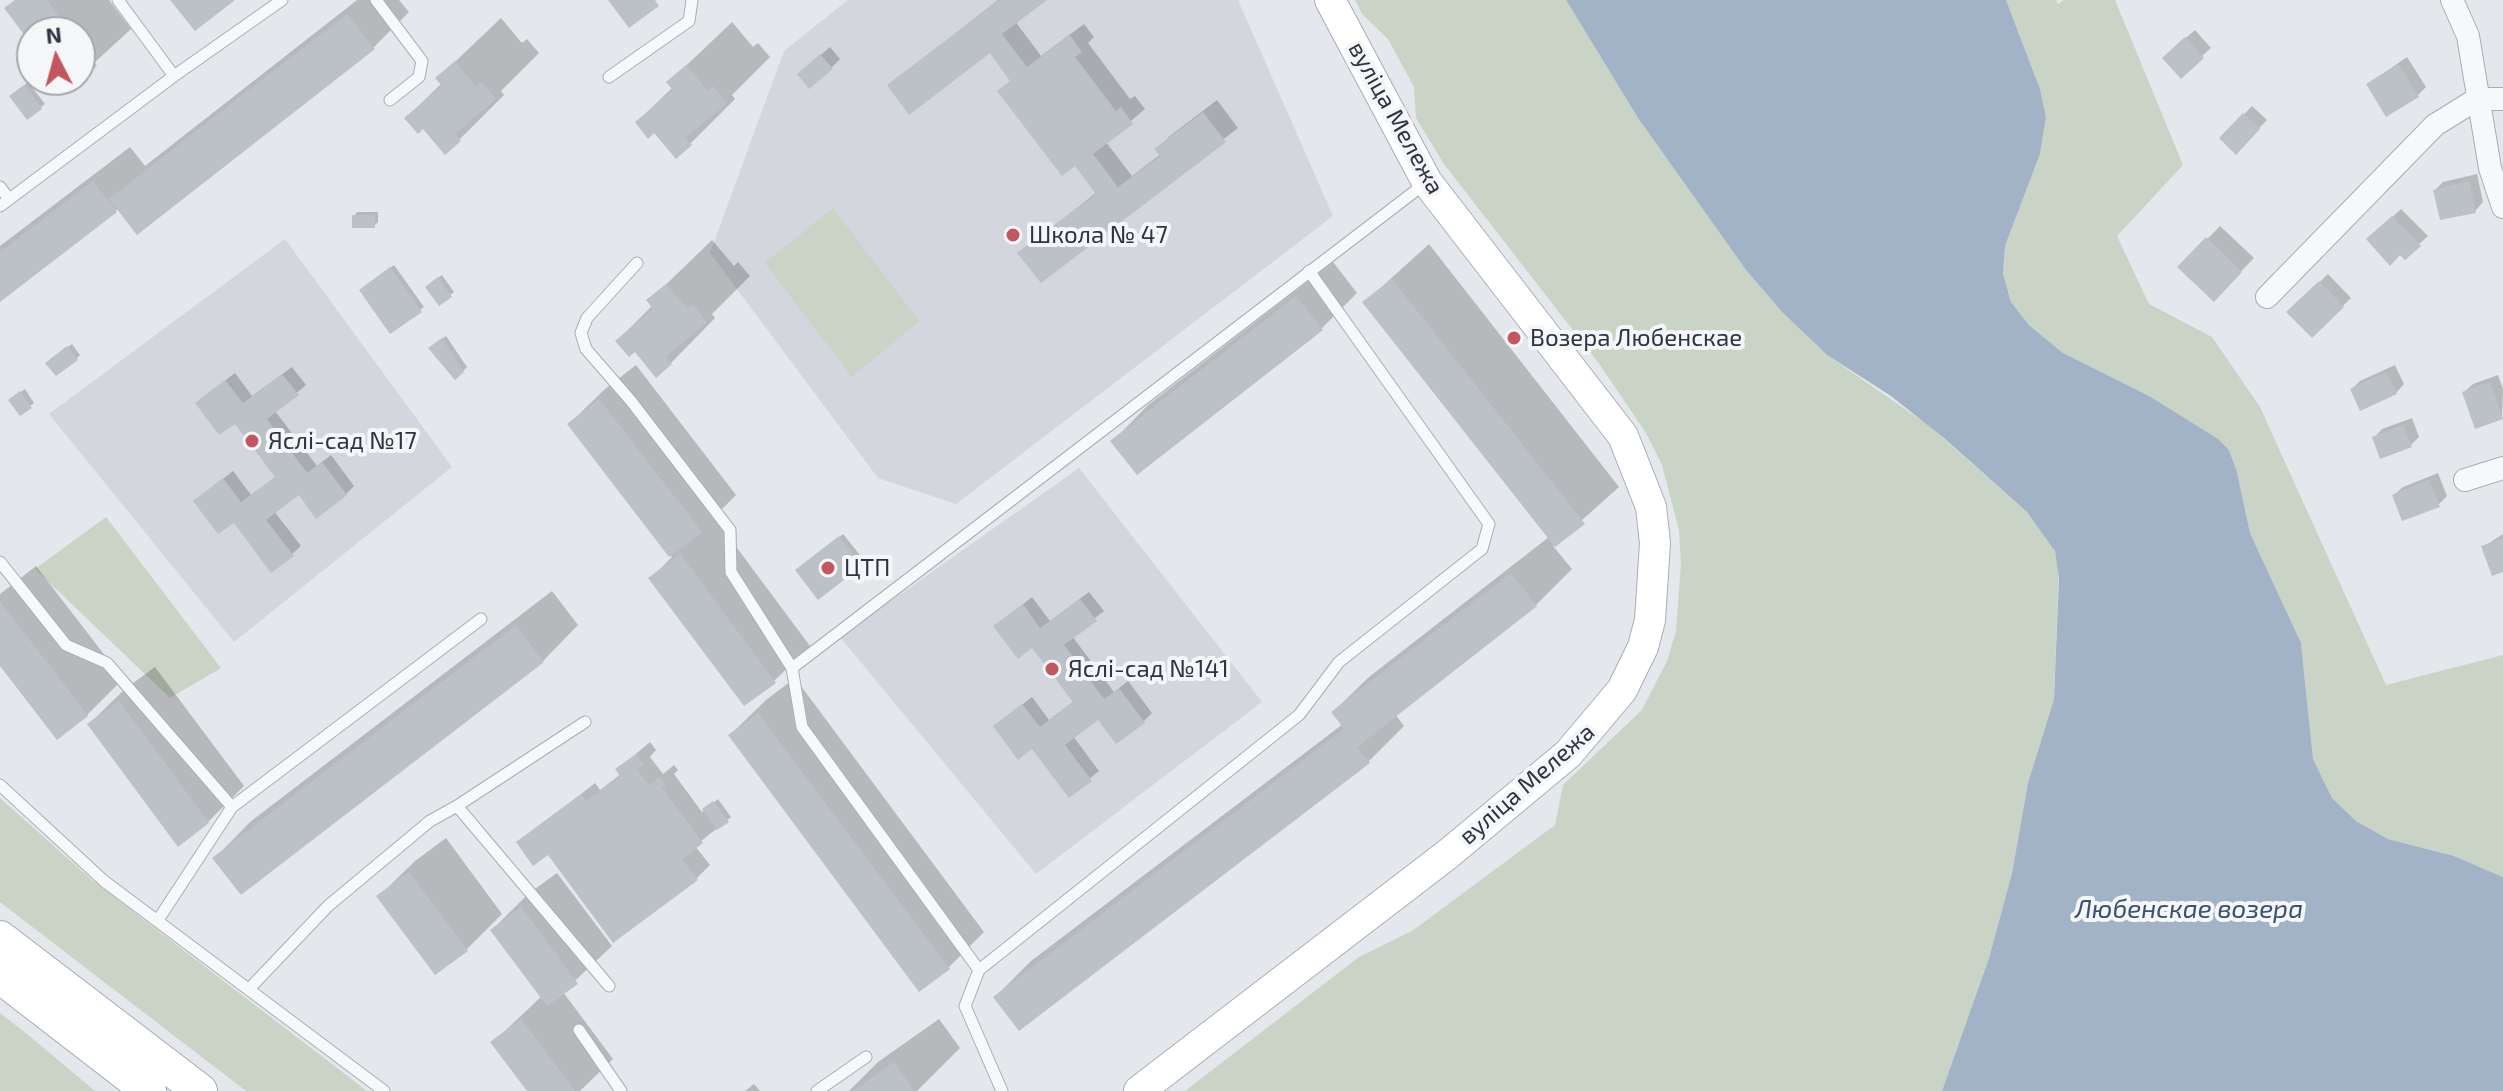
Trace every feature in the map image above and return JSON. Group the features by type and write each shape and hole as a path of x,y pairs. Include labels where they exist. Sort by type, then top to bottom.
{"main road":[{"name":"вуліца Мележа","path":"1139,1091 1436,863 1568,754 1599,722 1622,690 1643,647 1650,620 1655,543 1651,507 1623,436 1427,182 1330,0"},
{"path":"0,938 200,1091"},
{"path":"0,976 149,1091"}],"street":[{"path":"2452,0 2468,36 2490,168 2503,207"},
{"path":"2267,297 2435,125 2477,99 2503,99"},
{"path":"2465,480 2503,468"}],"lane":[{"path":"118,0 174,76"},
{"path":"0,187 4,203 282,0"},
{"path":"376,0 422,61 419,77 390,100"},
{"path":"609,77 689,21 694,11 692,0"},
{"path":"792,668 1427,182"},
{"path":"637,263 587,318 581,333 586,349 631,401 730,530 731,572 792,668 802,727 979,970"},
{"path":"1002,1091 965,1006 979,970 1299,715 1339,662 1482,549 1489,524 1309,271"},
{"path":"0,562 66,645 107,663 232,807"},
{"path":"158,920 232,807 481,619"},
{"path":"250,988 328,906 430,821 585,722"},
{"path":"0,785 104,881 384,1091"},
{"path":"457,806 609,986"},
{"path":"579,1030 621,1091"},
{"path":"817,1091 866,1057"}],"shaded area":[{"name":"Школа № 47","path":"848,0 1238,0 1333,216 956,504 878,478 710,253 784,51"},
{"name":"Яслі-сад №17","path":"285,239 452,467 234,642 49,414"},
{"name":"Яслі-сад №141","path":"1079,468 1262,702 1036,874 840,637"}],"green space":[{"path":"1355,0 1566,0 1638,118 1746,270 1782,312 1827,355 1928,425 2027,512 2050,539 2059,564 2054,699 2028,783 2012,873 1989,958 1942,1091 1185,1091 1359,957 1412,931 1555,825 1563,785 1642,710 1667,661 1676,631 1681,564 1679,530 1662,465 1646,433 1600,365 1444,164 1416,118 1414,87 1388,39 1362,14"},
{"path":"2006,0 2056,0 2058,4 2064,0 2115,0 2183,165 2117,236 2149,304 2212,337 2260,407 2386,685 2503,655 2503,877 2454,856 2388,839 2356,821 2332,798 2313,759 2301,643 2250,533 2229,450 2149,396 2063,353 2029,325 2011,302 2003,274 2005,246 2040,154 2046,117 2040,89"},
{"path":"833,208 919,321 852,377 765,263"},
{"path":"106,517 221,668 170,698 35,569"},
{"path":"0,798 92,880 367,1091 246,1091 0,902"},
{"path":"0,1013 27,1034 95,1091 0,1091"}],"water":[{"name":"Любенскае возера","path":"1566,0 2006,0 2040,89 2046,117 2040,154 2005,246 2003,274 2011,302 2029,325 2063,353 2149,396 2218,439 2229,450 2250,533 2301,643 2313,759 2332,798 2356,821 2388,839 2454,856 2503,877 2503,1091 1942,1091 1989,958 2012,873 2028,783 2054,699 2059,578 2055,551 2027,512 1945,439 1891,396 1827,355 1782,312 1746,270 1638,118"}],"building":[{"path":"15,0 47,0 59,16 16,16 16,24 4,8"},
{"path":"170,0 235,0 195,31"},
{"path":"608,0 655,0 659,6 629,28"},
{"path":"999,0 1047,0 1002,34 1027,67 1070,35 1082,52 1075,57 1116,111 1121,107 1133,124 1093,154 1118,187 1160,156 1154,149 1203,112 1226,142 1041,283 1017,253 1096,194 1075,166 1062,176 997,91 1010,81 990,53 909,115 887,85"},
{"path":"347,14 375,49 137,235 109,199"},
{"path":"2185,37 2204,58 2181,79 2162,58"},
{"path":"820,54 833,69 809,89 797,74"},
{"path":"455,61 476,87 482,82 496,99 455,134 461,141 445,155 423,129 418,134 404,118 442,86 435,78"},
{"path":"2398,64 2419,97 2386,117 2366,84"},
{"path":"686,65 708,91 713,86 727,103 685,138 692,145 676,159 654,133 648,139 635,122 673,90 666,82"},
{"path":"16,91 16,96 32,96 42,109 27,120 9,96"},
{"path":"2243,113 2260,129 2236,155 2219,138"},
{"path":"93,181 117,212 0,302 0,252"},
{"path":"2469,181 2476,213 2440,220 2433,190"},
{"path":"352,215 375,215 375,228 352,228"},
{"path":"2392,216 2421,246 2405,260 2400,255 2390,266 2366,239"},
{"path":"2206,237 2242,272 2214,302 2177,267"},
{"path":"390,267 422,312 390,334 359,290"},
{"path":"438,277 452,297 439,306 425,287"},
{"path":"1392,279 1585,524 1555,547 1362,302"},
{"path":"2319,281 2344,307 2312,338 2286,312"},
{"path":"666,284 688,309 693,305 707,322 666,357 672,364 656,378 635,352 629,357 615,341 653,309 646,300"},
{"path":"1296,296 1323,330 1137,475 1110,441"},
{"path":"442,338 464,372 455,380 428,348"},
{"path":"67,346 78,360 56,376 45,363"},
{"path":"2386,372 2397,394 2360,411 2350,389"},
{"path":"282,374 299,395 267,419 307,473 322,462 347,495 316,519 299,495 266,520 294,556 271,573 234,523 218,534 193,501 223,478 241,502 275,477 235,424 219,435 195,403 225,380 243,403"},
{"path":"2490,382 2503,419 2475,429 2462,392"},
{"path":"20,391 32,408 20,416 8,400"},
{"path":"599,399 702,532 669,557 567,424"},
{"path":"2403,425 2412,447 2380,459 2372,437"},
{"path":"2429,480 2440,507 2402,521 2392,495"},
{"name":"ЦТП","path":"839,536 862,566 818,600 795,570"},
{"path":"2503,538 2503,572 2492,576 2481,546"},
{"path":"680,554 776,683 744,706 648,578"},
{"path":"1511,573 1537,606 1357,747 1370,763 1019,1031 993,997 1344,729 1331,712"},
{"path":"1080,599 1097,621 1064,645 1104,699 1119,688 1145,723 1116,744 1098,720 1065,745 1092,781 1069,798 1032,749 1018,760 993,726 1022,704 1040,727 1073,702 1032,648 1018,659 993,626 1023,604 1040,628"},
{"path":"0,601 88,716 57,740 0,666"},
{"path":"516,625 544,662 241,895 212,858"},
{"path":"119,701 209,823 178,847 87,724"},
{"path":"758,713 950,969 919,992 728,735"},
{"path":"636,754 644,765 637,770 649,785 660,777 666,785 662,788 703,843 682,859 698,880 613,943 548,855 533,866 516,842 581,794 586,801 620,776 615,769"},
{"path":"713,801 729,822 717,830 702,809"},
{"path":"409,872 468,951 435,975 376,896"},
{"path":"521,907 578,984 547,1006 490,930"},
{"path":"521,1019 575,1091 527,1091 490,1042"},
{"path":"894,1062 914,1091 853,1091"}],"place":[{"name":"Школа № 47","path":"1013,235"},
{"name":"Возера Любенскае","path":"1514,338"},
{"name":"Яслі-сад №17","path":"252,441"},
{"name":"ЦТП","path":"828,568"},
{"name":"Яслі-сад №141","path":"1052,669"}]}
